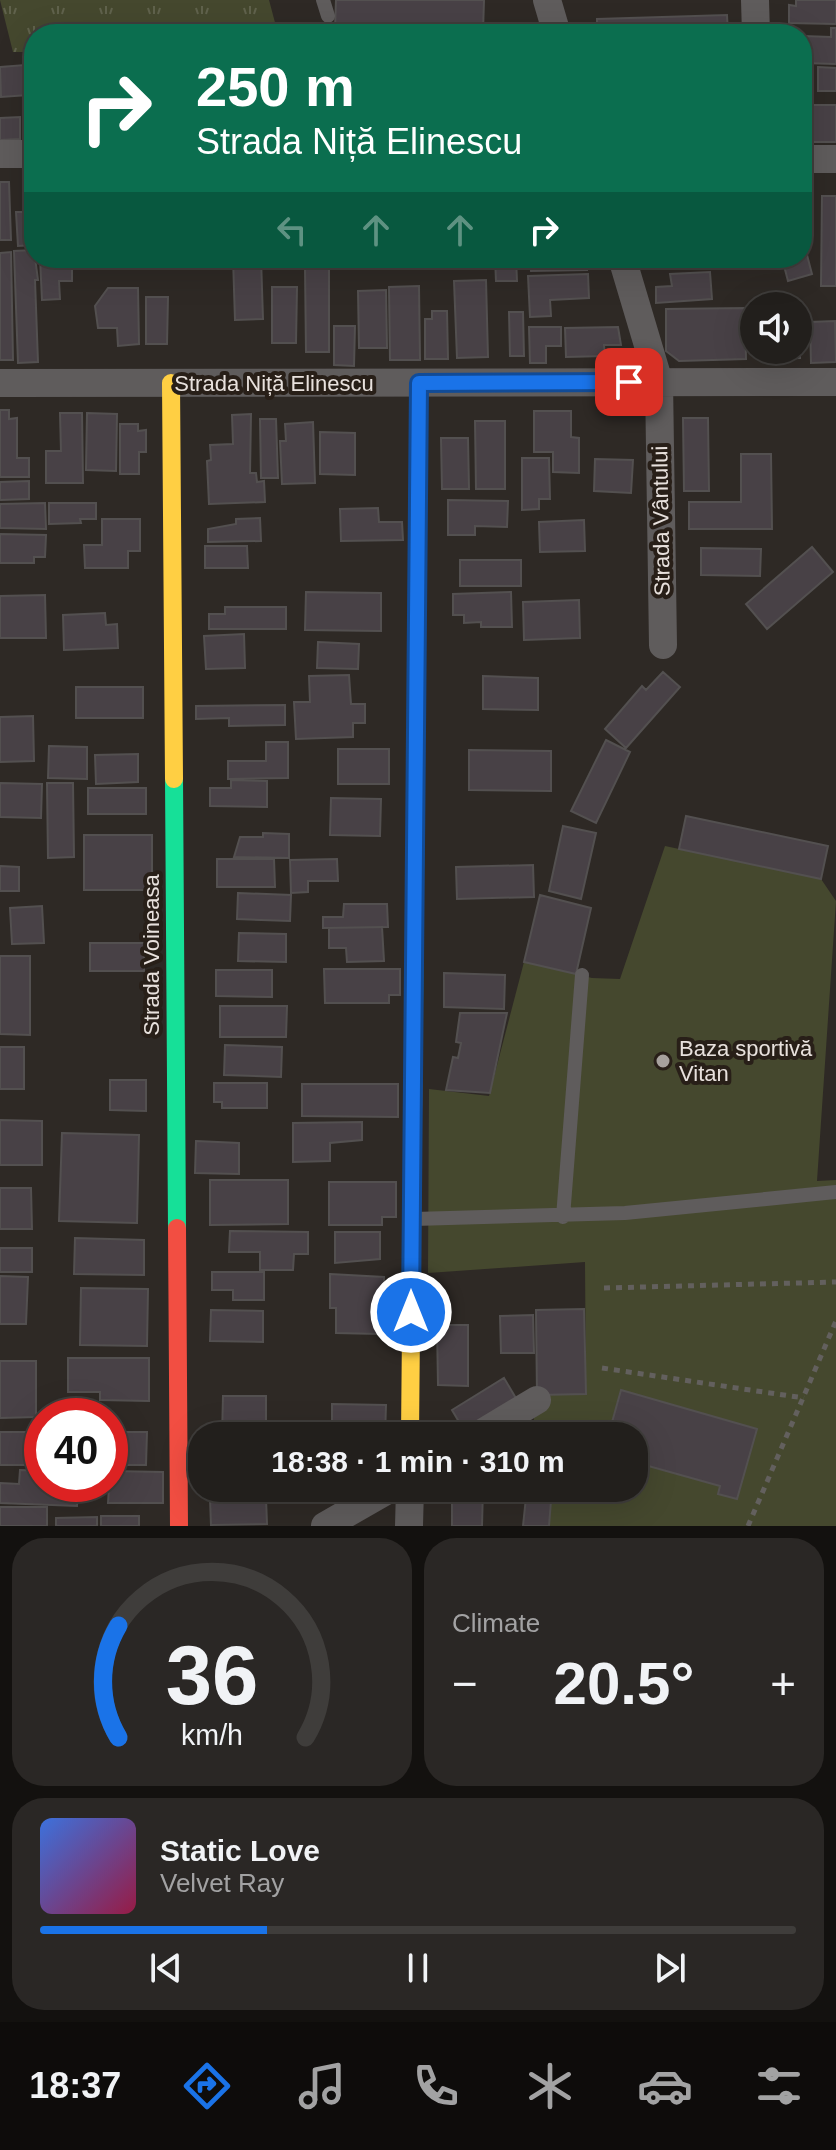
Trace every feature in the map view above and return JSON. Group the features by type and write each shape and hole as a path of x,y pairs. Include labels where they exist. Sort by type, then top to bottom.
{"street":[{"path":"547,0 554,24"},
{"path":"755,0 756,24"},
{"path":"0,154 24,154"},
{"path":"812,159 836,159"},
{"name":"Strada Vântului","path":"625,268 659,382 663,645"},
{"name":"Strada Niță Elinescu","path":"0,383 836,382"},
{"name":"Strada Voineasa","path":"171,383 179,1526"},
{"path":"410,1422 419,383"},
{"path":"500,1422 537,1400"},
{"path":"325,1526 367,1502"},
{"path":"409,1526 410,1502"}],"lane":[{"path":"323,0 328,16"},
{"path":"563,1217 582,975"},
{"path":"412,1219 563,1217 836,1192"}],"path":[{"path":"604,1288 836,1282"},
{"path":"748,1526 836,1321"},
{"path":"602,1368 804,1398"}],"green space":[{"path":"0,0 269,0 275,24 24,24 24,52 13,52"},
{"name":"Baza sportivă Vitan","path":"665,846 821,879 836,901 817,1181 836,1180 836,1526 549,1526 551,1502 648,1502 648,1422 534,1422 537,1395 586,1394 585,1262 428,1273 429,1089 489,1096 524,962 592,978 620,979"}],"building":[{"path":"336,0 484,0 483,24 335,24"},
{"path":"796,0 836,0 836,24 789,23 789,5 796,6"},
{"path":"727,15 727,24 597,24 597,19"},
{"path":"831,28 836,28 836,64 812,63 812,36 831,37"},
{"path":"24,65 24,95 1,97 0,67"},
{"path":"818,67 836,68 836,91 818,91"},
{"path":"812,105 836,105 836,142 812,142"},
{"path":"20,117 20,139 0,140 0,118"},
{"path":"0,182 9,182 11,240 0,240"},
{"path":"822,196 836,196 836,286 821,286"},
{"path":"16,212 24,212 24,246 18,246"},
{"path":"24,250 24,268 36,268 38,362 18,363 14,251"},
{"path":"11,252 13,360 0,360 0,253"},
{"path":"40,268 72,268 72,281 59,281 60,299 42,300"},
{"path":"233,268 261,268 263,319 235,320"},
{"path":"305,268 329,268 329,352 306,352"},
{"path":"495,268 516,268 517,281 496,281"},
{"path":"531,268 587,268 587,270 531,271"},
{"path":"785,268 810,268 812,274 788,281"},
{"path":"710,272 712,299 656,303 656,287 672,286 670,274"},
{"path":"588,274 589,298 550,300 551,316 530,317 528,276"},
{"path":"486,280 488,357 457,358 454,281"},
{"path":"419,286 420,360 390,360 389,287"},
{"path":"272,287 297,287 296,343 272,343"},
{"path":"108,288 138,288 139,344 118,346 117,328 98,328 95,306"},
{"path":"386,290 387,348 359,348 358,291"},
{"path":"146,297 168,297 167,344 146,344"},
{"path":"740,308 740,359 679,361 666,351 666,309"},
{"path":"432,311 447,311 448,359 425,359 425,319 432,319"},
{"path":"509,312 523,312 524,356 510,356"},
{"path":"835,321 836,362 812,363 812,322"},
{"path":"334,326 355,326 354,366 334,365"},
{"path":"529,327 561,327 561,346 546,346 546,363 530,363"},
{"path":"618,327 621,345 604,345 605,356 566,357 565,328"},
{"path":"0,410 9,410 9,419 17,418 17,458 29,458 29,477 0,477"},
{"path":"534,411 571,411 571,437 579,438 579,473 553,472 553,452 534,452"},
{"path":"60,413 82,413 83,483 46,483 46,451 61,451"},
{"path":"87,413 117,414 116,471 86,470"},
{"path":"251,414 250,473 256,473 257,482 264,481 265,502 209,504 207,461 211,460 210,445 233,444 232,415"},
{"path":"683,418 708,418 709,491 684,491"},
{"path":"260,419 276,419 278,478 261,478"},
{"path":"475,421 505,421 505,489 476,489"},
{"path":"313,422 315,483 282,484 280,441 286,441 285,424"},
{"path":"120,424 138,424 138,431 146,430 146,452 139,452 139,474 120,474"},
{"path":"320,432 355,433 355,475 320,474"},
{"path":"441,438 468,438 469,489 442,489"},
{"path":"741,454 771,454 772,529 689,529 689,502 741,502"},
{"path":"522,458 549,458 550,499 539,499 539,509 522,510"},
{"path":"595,459 633,460 631,493 594,491"},
{"path":"29,481 29,499 0,500 0,482"},
{"path":"448,500 508,501 507,527 475,526 475,535 448,535"},
{"path":"45,503 46,529 0,528 0,504"},
{"path":"49,503 96,503 96,519 49,524"},
{"path":"378,508 379,522 402,522 403,540 341,541 340,509"},
{"path":"260,518 261,541 208,542 208,529 236,524 236,519"},
{"path":"102,519 140,519 140,551 128,551 128,568 85,568 84,545 102,545"},
{"path":"584,520 585,551 540,552 539,522"},
{"path":"0,534 46,535 45,557 34,557 34,563 0,563"},
{"path":"205,546 247,546 248,568 205,568"},
{"path":"812,547 833,572 767,629 746,604"},
{"path":"701,548 761,549 760,576 701,575"},
{"path":"460,560 521,560 521,586 460,586"},
{"path":"306,592 381,593 381,631 305,630"},
{"path":"511,592 512,627 481,627 481,622 464,623 464,615 453,615 453,594"},
{"path":"45,595 46,638 0,638 0,596"},
{"path":"579,600 580,638 524,640 523,602"},
{"path":"225,607 286,607 286,629 209,629 209,614 225,614"},
{"path":"105,613 106,625 117,624 118,648 64,650 63,615"},
{"path":"244,634 245,668 206,669 204,636"},
{"path":"318,642 359,644 358,669 317,668"},
{"path":"663,672 680,687 626,748 605,729 642,686 646,690"},
{"path":"349,675 351,704 365,704 365,723 353,723 353,737 296,739 294,702 310,702 309,676"},
{"path":"483,676 538,678 538,710 483,709"},
{"path":"76,687 143,687 143,718 76,718"},
{"path":"285,705 285,725 229,726 229,718 196,719 196,706"},
{"path":"33,716 34,761 0,762 0,717"},
{"path":"606,740 630,752 596,823 571,811"},
{"path":"266,742 288,742 288,778 228,779 228,761 266,761"},
{"path":"49,746 87,747 87,779 48,778"},
{"path":"338,749 389,749 389,784 338,784"},
{"path":"469,750 551,751 551,791 469,790"},
{"path":"138,754 138,782 96,784 95,755"},
{"path":"231,780 267,781 267,807 210,806 210,788 231,788"},
{"path":"0,783 42,784 41,818 0,817"},
{"path":"47,783 73,783 74,857 48,858"},
{"path":"88,788 146,788 146,814 88,814"},
{"path":"331,798 381,799 380,836 330,835"},
{"path":"686,816 828,846 821,879 679,849"},
{"path":"563,826 596,833 581,899 549,891"},
{"path":"263,833 289,834 289,858 234,857 240,837 263,837"},
{"path":"84,835 152,835 152,890 84,890"},
{"path":"217,859 274,859 275,887 217,887"},
{"path":"337,859 338,881 308,881 308,892 291,893 290,860"},
{"path":"533,865 534,897 457,899 456,867"},
{"path":"0,866 19,867 19,891 0,891"},
{"path":"238,893 291,895 290,921 237,919"},
{"path":"540,895 591,908 576,974 524,962"},
{"path":"344,904 387,904 388,927 323,928 323,917 343,917"},
{"path":"42,906 44,943 12,944 10,908"},
{"path":"382,927 384,961 347,962 346,948 329,948 329,928"},
{"path":"239,933 286,934 286,962 238,961"},
{"path":"90,943 144,943 144,971 90,971"},
{"path":"0,956 30,956 30,1035 0,1034"},
{"path":"324,969 400,969 400,995 389,995 389,1003 325,1003"},
{"path":"216,970 272,970 272,997 216,996"},
{"path":"444,973 505,975 504,1009 444,1007"},
{"path":"220,1006 287,1006 286,1037 220,1037"},
{"path":"460,1013 507,1013 490,1093 446,1090 453,1057 458,1058 461,1043 456,1042"},
{"path":"225,1045 282,1047 281,1077 224,1075"},
{"path":"0,1047 24,1047 24,1089 0,1089"},
{"path":"110,1080 146,1080 146,1111 110,1110"},
{"path":"214,1083 267,1083 267,1108 222,1108 222,1102 214,1102"},
{"path":"302,1084 398,1084 398,1117 302,1116"},
{"path":"0,1120 42,1121 42,1165 0,1165"},
{"path":"362,1122 362,1140 330,1143 330,1161 293,1162 293,1123"},
{"path":"62,1133 139,1135 137,1223 59,1221"},
{"path":"196,1141 239,1143 239,1174 195,1173"},
{"path":"210,1180 288,1180 288,1224 210,1225"},
{"path":"329,1182 396,1182 396,1217 382,1217 382,1225 329,1225"},
{"path":"0,1188 31,1188 32,1229 0,1229"},
{"path":"230,1231 308,1232 308,1254 294,1254 293,1270 260,1270 260,1252 229,1252"},
{"path":"335,1232 380,1232 380,1259 335,1263"},
{"path":"75,1238 144,1240 144,1275 74,1274"},
{"path":"0,1248 32,1248 32,1272 0,1272"},
{"path":"212,1272 264,1272 264,1300 233,1300 233,1290 212,1290"},
{"path":"330,1274 384,1277 384,1292 379,1293 379,1334 336,1333 336,1308 330,1308"},
{"path":"0,1276 28,1277 26,1324 0,1324"},
{"path":"81,1288 148,1289 147,1346 80,1345"},
{"path":"584,1309 586,1394 537,1395 536,1310"},
{"path":"211,1310 263,1311 263,1342 210,1341"},
{"path":"533,1315 534,1353 501,1353 500,1316"},
{"path":"437,1325 468,1325 468,1386 438,1385"},
{"path":"68,1358 149,1358 149,1401 100,1398 100,1392 68,1392"},
{"path":"0,1361 36,1361 36,1398 24,1398 24,1417 0,1418"},
{"path":"504,1378 517,1400 481,1422 459,1422 452,1410"},
{"path":"621,1390 757,1429 737,1499 718,1494 720,1486 648,1466 648,1422 612,1422"},
{"path":"223,1396 266,1396 266,1422 222,1422"},
{"path":"332,1404 386,1405 385,1422 332,1422"},
{"path":"0,1432 24,1432 24,1465 0,1465"},
{"path":"128,1432 147,1432 146,1465 128,1465"},
{"path":"20,1470 24,1470 24,1502 77,1502 77,1506 0,1503 0,1483 19,1484"},
{"path":"128,1471 163,1472 163,1503 108,1503 128,1502"},
{"path":"210,1502 266,1502 267,1524 211,1525"},
{"path":"452,1502 483,1502 482,1526 452,1526"},
{"path":"526,1502 551,1502 549,1526 523,1526"},
{"path":"0,1507 47,1507 47,1526 0,1526"},
{"path":"101,1516 139,1516 139,1526 101,1526"},
{"path":"97,1517 97,1526 56,1526 56,1518"}],"traffic: fast":[{"path":"414,1006 418,483"},
{"path":"174,779 177,1228"}],"traffic: slow":[{"path":"171,383 174,779"},
{"path":"410,1422 414,1006"}],"traffic: jam":[{"path":"418,483 419,383"},
{"path":"177,1228 179,1526"}],"place":[{"name":"Baza sportivă Vitan","path":"663,1061"}],"route":[{"path":"411,1312 419,383 629,382"}]}
